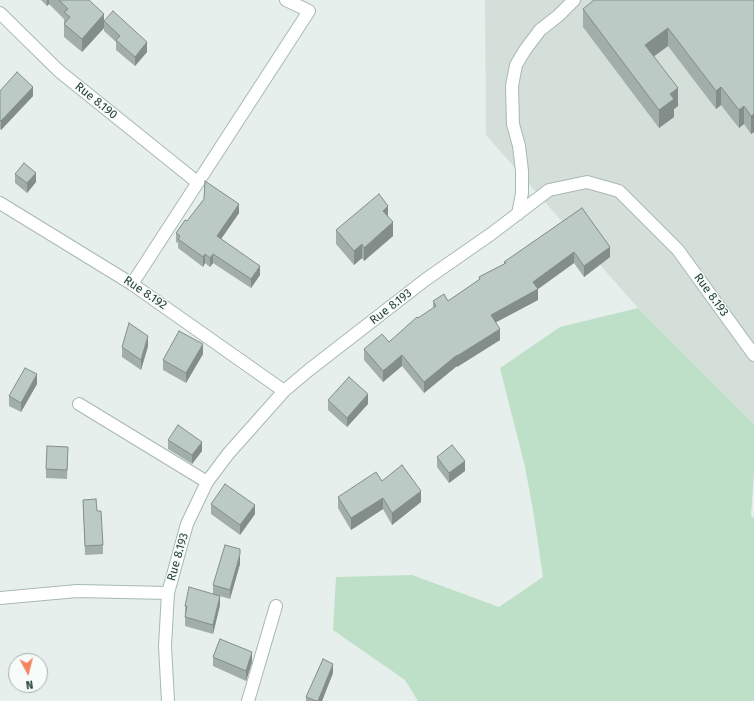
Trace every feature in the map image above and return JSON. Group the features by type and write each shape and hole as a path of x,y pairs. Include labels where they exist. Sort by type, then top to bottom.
{"street":[{"path":"132,284 309,11 286,0"},
{"path":"518,214 522,194 522,171 519,146 513,124 512,86 516,65 524,50 540,30 558,16 574,0"},
{"name":"Rue 8.190","path":"0,13 59,71 198,182"},
{"name":"Rue 8.193","path":"168,701 164,646 168,593 187,524 207,482 228,454 284,391 425,280 518,214 549,190 587,182 618,191 678,250 754,355"},
{"name":"Rue 8.192","path":"0,203 132,284 284,391"},
{"path":"79,404 207,482"},
{"path":"0,598 78,591 168,593"},
{"path":"248,701 276,606"}],"shaded area":[{"path":"485,0 754,0 754,424 638,308 486,135"}],"green space":[{"path":"638,308 754,424 754,471 751,516 754,518 754,701 418,701 405,680 333,630 336,577 412,575 499,607 543,577 525,467 500,368 560,327"}],"building":[{"path":"59,0 89,0 104,14 82,39 64,24 70,17 64,12 68,9"},
{"path":"594,0 754,0 754,114 751,116 744,106 739,110 721,87 716,91 668,28 645,45 678,88 670,94 674,99 659,110 583,9"},
{"path":"113,11 147,42 135,57 116,40 120,36 104,21"},
{"path":"17,72 33,87 1,121 0,91"},
{"path":"24,163 36,173 27,183 15,174"},
{"path":"205,181 239,204 217,236 260,266 251,279 213,254 210,258 205,254 203,257 178,239 180,236 176,233 185,220 187,221 204,199"},
{"path":"379,194 388,206 383,211 393,222 364,248 362,244 354,251 336,230"},
{"path":"582,208 610,247 584,266 574,252 533,282 538,289 491,315 500,329 457,355 424,382 402,355 383,371 364,349 382,334 389,342 417,317 418,318 436,306 433,301 444,294 448,301 480,279 479,277 506,263 504,262"},
{"path":"129,323 148,336 141,360 122,347"},
{"path":"179,331 203,344 186,373 163,360"},
{"path":"25,368 37,374 21,403 9,396"},
{"path":"349,377 368,394 347,418 328,400"},
{"path":"178,425 202,442 192,455 168,440"},
{"path":"452,445 465,461 449,473 437,457"},
{"path":"47,446 68,447 67,470 46,469"},
{"path":"402,465 421,491 392,513 383,498 351,518 338,497 376,472 382,481"},
{"path":"225,484 255,505 240,525 211,504"},
{"path":"96,499 97,511 101,511 103,545 85,546 83,500"},
{"path":"225,545 240,549 230,590 213,585"},
{"path":"189,587 220,596 213,625 185,617 187,606 185,606"},
{"path":"220,639 252,652 246,671 213,657"},
{"path":"323,659 333,664 318,701 316,701 306,697"}]}
